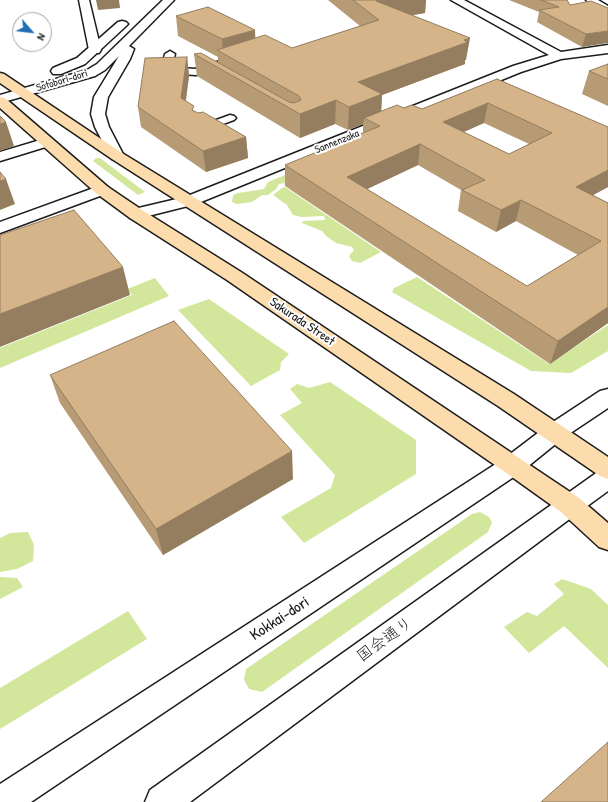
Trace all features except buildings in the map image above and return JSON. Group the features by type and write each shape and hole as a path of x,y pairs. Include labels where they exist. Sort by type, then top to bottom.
{"highway":[{"path":"0,77 12,88 117,156 555,432 608,469"},
{"name":"Sakurada Street","path":"0,100 102,190 136,214 234,276 513,465 570,505 608,539"}],"street":[{"path":"84,0 95,50"},
{"name":"Sotobori-dori","path":"12,88 91,72 100,67 169,0"},
{"path":"456,0 559,56"},
{"path":"591,0 608,11"},
{"name":"Sotobori-dori","path":"0,100 12,88 81,61 95,50 130,16"},
{"path":"117,156 102,127 98,114 101,97 124,59 133,35"},
{"name":"Sannenzaka","path":"136,214 190,201 517,69 559,56 608,49"},
{"path":"170,54 168,62 178,71 197,69 229,59 211,69 214,71 209,73 215,76"},
{"path":"201,129 230,118"},
{"path":"0,157 47,142"},
{"path":"0,228 102,190"},
{"path":"555,432 608,397"},
{"name":"Kokkai-dori","path":"2,802 513,465 555,432"},
{"name":"国会通り","path":"162,802 608,478"}],"green space":[{"path":"332,156 286,183 279,184 276,189 268,195 262,195 252,202 237,204 232,202 233,195 264,189 268,182"},
{"path":"96,158 100,158 145,192 138,195 93,161"},
{"path":"285,187 381,252 360,263 352,261 349,256 354,250 352,247 336,243 322,231 302,223 303,221 325,220 324,216 302,217 293,215 287,205 273,195"},
{"path":"417,277 549,364 608,325 608,351 571,373 531,371 392,292 394,288"},
{"path":"155,278 169,296 0,368 0,348 132,295 127,289"},
{"path":"209,299 289,354 281,362 280,370 251,386 178,310"},
{"path":"330,382 416,440 416,474 304,543 281,517 331,488 335,475 280,415 302,403 290,389 297,384 309,388"},
{"path":"480,512 489,517 492,522 488,532 262,692 249,689 244,680 246,669 472,514"},
{"path":"28,532 34,545 33,561 17,569 0,572 0,538 10,533"},
{"path":"0,577 17,578 23,587 0,599"},
{"path":"562,579 591,589 608,605 608,668 564,626 529,653 504,627 527,612 537,616 564,594 554,584"},
{"path":"128,611 147,639 0,729 0,688"}]}
